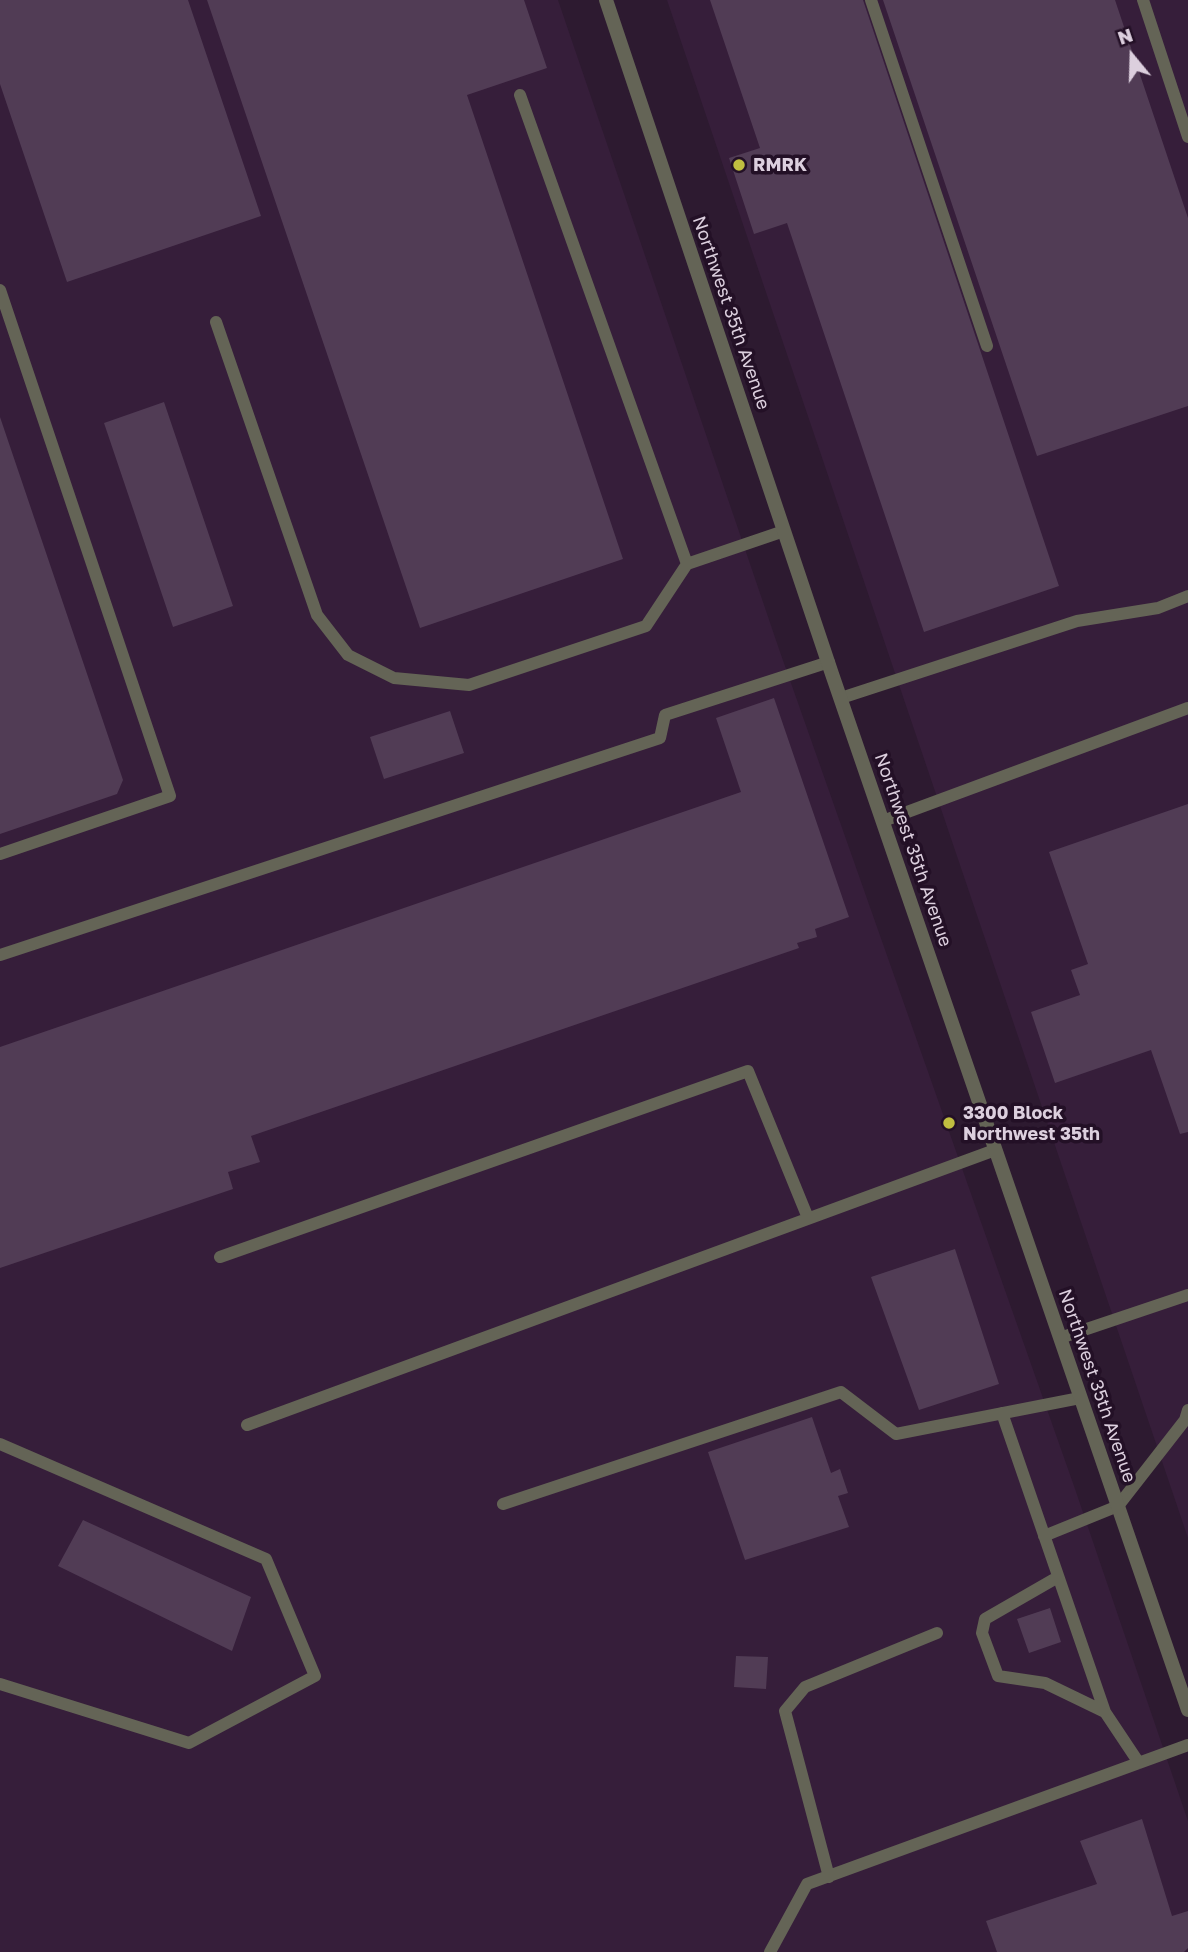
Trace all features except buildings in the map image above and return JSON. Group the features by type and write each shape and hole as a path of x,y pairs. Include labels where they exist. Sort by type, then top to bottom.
{"street":[{"name":"Northwest 35th Avenue","path":"606,0 784,531 1188,1710"}],"lane":[{"path":"871,0 987,346"},
{"path":"1143,0 1188,137"},
{"path":"520,95 687,564"},
{"path":"0,290 170,796 0,854"},
{"path":"216,323 317,615 348,655 394,678 469,685 646,626 687,564 784,531"},
{"path":"841,698 1077,621 1158,608 1188,596"},
{"path":"0,955 660,738 665,715 829,662"},
{"path":"883,821 1188,708"},
{"path":"220,1257 748,1071 808,1218"},
{"path":"247,1425 995,1150"},
{"path":"1060,1338 1188,1295"},
{"path":"503,1504 841,1392 896,1434 1080,1398"},
{"path":"1044,1536 1118,1506 1185,1420 1188,1410"},
{"path":"1002,1413 1105,1713 1139,1762"},
{"path":"0,1444 266,1559 315,1676 189,1743 0,1684"},
{"path":"1058,1577 985,1619 982,1633 998,1676 1045,1683 1105,1713"},
{"path":"829,1877 785,1711 805,1687 937,1633"},
{"path":"771,1952 807,1884 1188,1745"}],"shaded area":[{"path":"0,0 558,0 779,649 1074,1486 1188,1821 1188,1952 0,1952"},
{"path":"667,0 1188,0 1188,1538"}],"place":[{"name":"RMRK","path":"739,165"},
{"name":"3300 Block Northwest 35th","path":"949,1123"}]}
